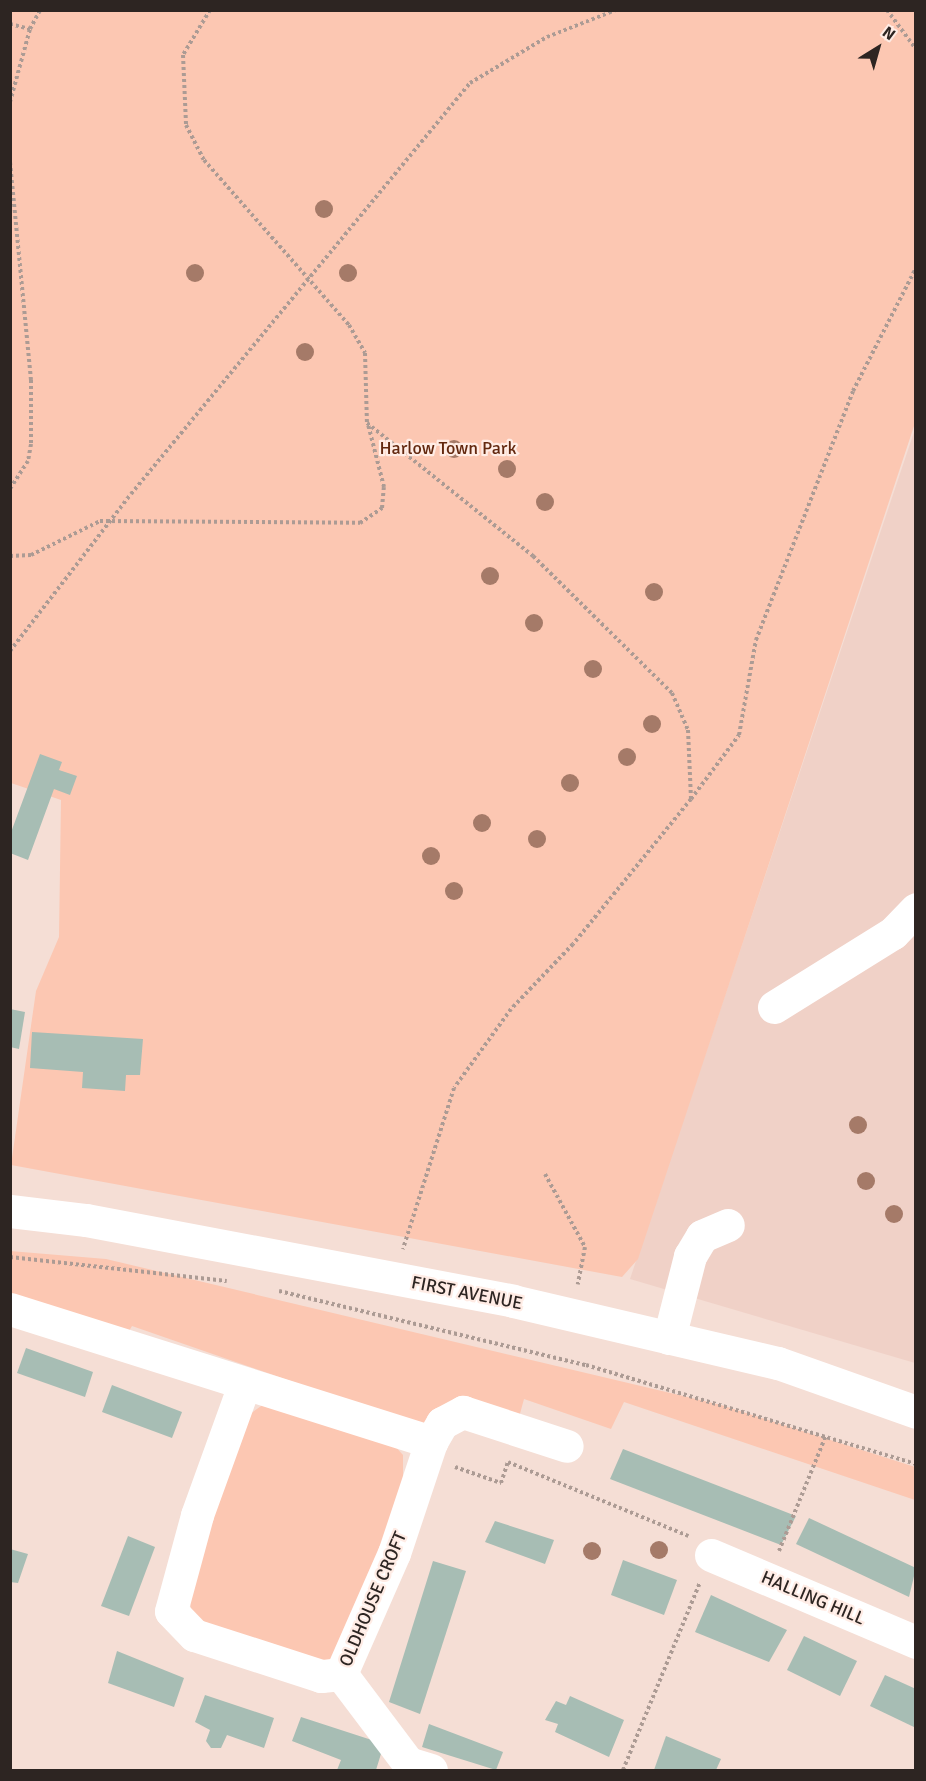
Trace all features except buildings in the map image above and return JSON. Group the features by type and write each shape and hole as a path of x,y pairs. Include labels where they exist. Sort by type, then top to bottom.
{"street":[{"path":"774,1007 893,933 915,909"},
{"name":"FIRST AVENUE","path":"10,1211 86,1220 396,1278 669,1338 778,1364 915,1412"},
{"path":"669,1338 690,1256 702,1236 728,1225"},
{"path":"10,1309 244,1385 429,1449"},
{"name":"OLDHOUSE CROFT","path":"244,1385 197,1515 171,1611 194,1635 321,1676 341,1674 394,1553 429,1449 442,1423 463,1412 567,1446"},
{"name":"HALLING HILL","path":"711,1555 915,1642"},
{"path":"341,1674 408,1763 431,1770"}],"path":[{"path":"10,102 30,29 40,10"},
{"path":"10,556 31,555 100,521 360,523 382,507 384,487 368,423 365,353 349,325 204,160 186,125 183,55 210,10"},
{"path":"10,651 131,494 470,83 547,37 616,10"},
{"path":"887,10 915,49"},
{"path":"10,24 30,29"},
{"path":"10,162 31,380 31,433 28,461 10,489"},
{"path":"396,1278 454,1088 511,1009 573,944 691,799 739,735 756,640 854,391 915,268"},
{"path":"368,423 533,556 672,693 688,730 691,799"},
{"path":"545,1174 585,1247 576,1291"},
{"path":"10,1257 235,1282"},
{"path":"270,1289 586,1365 826,1435 915,1464"},
{"path":"768,1579 826,1435"},
{"path":"429,1449 501,1483 508,1462 684,1532 711,1555 623,1770"}],"shaded area":[{"path":"915,429 915,1363 630,1279"}],"green space":[{"name":"Harlow Town Park","path":"11,11 915,11 915,423 638,1259 622,1277 11,1165 36,991 59,937 61,800 11,783"},
{"path":"10,1251 106,1259 721,1405 915,1467 915,1500 624,1402 611,1429 524,1399 515,1432 466,1417 435,1431 132,1326 126,1336 11,1302"},
{"path":"274,1397 384,1434 403,1455 403,1478 351,1636 333,1660 310,1667 193,1617 187,1590 247,1416"}]}
